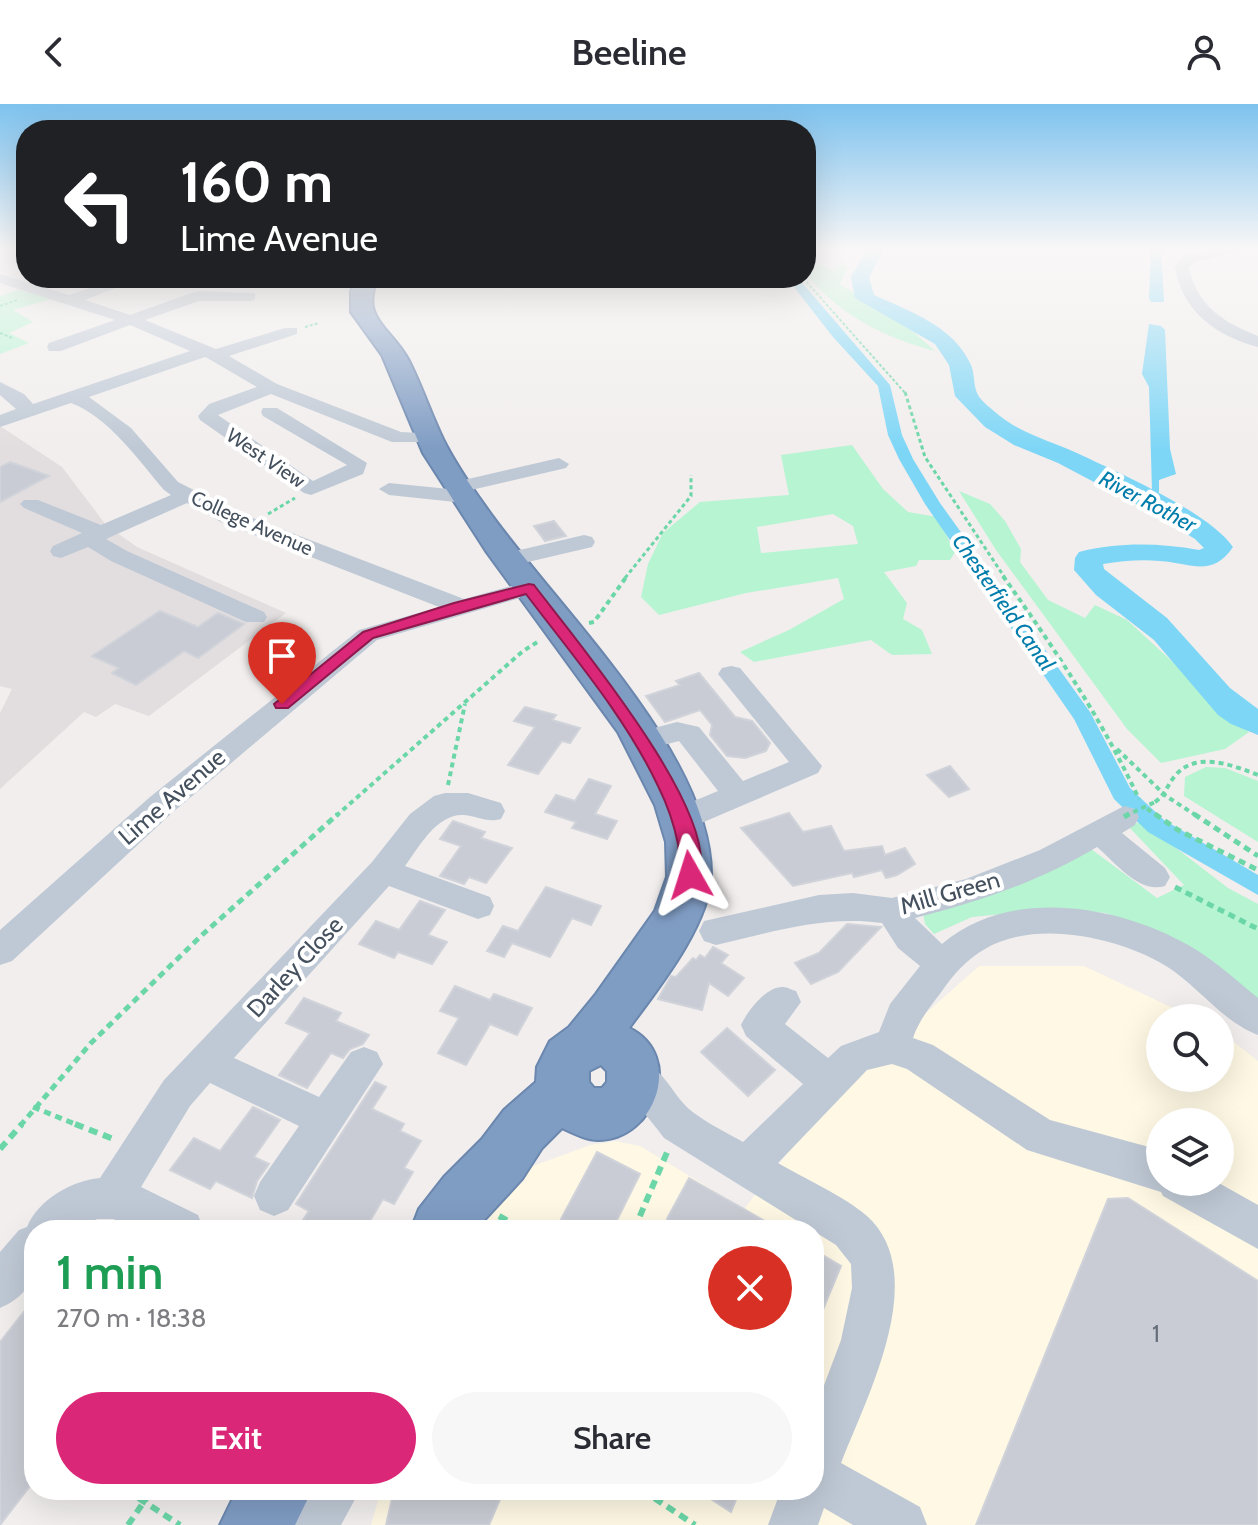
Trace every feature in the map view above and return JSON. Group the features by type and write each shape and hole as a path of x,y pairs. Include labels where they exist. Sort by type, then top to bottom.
{"highway":[{"path":"364,316 393,353 430,438 461,492 563,629 641,741 667,786 681,819 688,847 690,875 686,895 635,983 604,1083 502,1159 464,1197 447,1220"},
{"path":"255,1525 271,1500"}],"street":[{"path":"121,316 210,353 271,388 403,439 430,438"},
{"path":"55,347 141,316"},
{"path":"1207,316 1258,342"},
{"path":"0,421 210,353 291,331 280,321"},
{"path":"2,378 24,407 30,409"},
{"name":"West View","path":"270,412 327,444 357,466 351,474 311,489 207,416 215,408 271,388"},
{"name":"College Avenue","path":"73,397 86,402 124,432 171,486 249,525 459,606"},
{"name":"West View","path":"327,444 370,425"},
{"path":"389,489 461,492 559,464"},
{"path":"55,492 31,504 95,536 119,556 255,617"},
{"path":"61,551 188,495"},
{"name":"Lime Avenue","path":"0,951 161,805 368,635 459,606 584,542"},
{"path":"681,819 808,766 731,674"},
{"path":"641,741 677,731 689,734 737,795"},
{"path":"445,804 468,804 490,811"},
{"name":"Darley Close","path":"112,1196 177,1093 383,871 421,822 445,804"},
{"path":"1112,824 1154,877"},
{"name":"Mill Green","path":"716,931 819,908 853,906 892,911 971,891 1051,859 1112,824"},
{"path":"383,871 478,906"},
{"path":"892,911 910,938 942,964"},
{"path":"892,1047 903,1015 942,964 974,937 1015,924 1057,923 1115,928 1144,937 1179,956 1258,1019"},
{"path":"783,1002 759,1025 829,1082"},
{"path":"745,1168 854,1058 873,1049 892,1047 920,1057 1041,1137 1146,1165"},
{"path":"206,1063 326,1119"},
{"path":"274,1196 364,1064"},
{"path":"604,1083 635,1120 678,1125 851,1230 865,1245 873,1266 874,1294 867,1327 824,1445"},
{"path":"59,1220 83,1201 112,1196 136,1203 166,1220"},
{"path":"1202,1196 1258,1228"},
{"path":"0,1286 24,1257"},
{"path":"824,1478 902,1525"},
{"path":"312,1525 328,1500"},
{"path":"337,1525 341,1500"},
{"path":"793,1525 802,1500"}],"path":[{"path":"837,316 906,393 925,457 982,546 1072,673 1115,748 1130,786 1143,806 1178,830 1258,870"},
{"path":"0,333 12,338"},
{"path":"0,1149 91,1043 202,935 523,651 563,629 594,622 648,546 691,496 691,475"},
{"path":"249,525 311,489"},
{"path":"445,804 466,701"},
{"path":"1115,748 1140,768 1166,796 1258,856"},
{"path":"1112,824 1166,796 1175,776 1189,763 1221,762 1258,775"},
{"path":"1154,877 1258,929"},
{"path":"33,1107 141,1149"},
{"path":"638,1220 678,1125"},
{"path":"141,1500 180,1525"},
{"path":"657,1500 695,1525"},
{"path":"128,1525 144,1502"}],"shaded area":[{"path":"0,426 62,467 106,525 137,547 286,613 149,716 115,704 96,717 84,712 0,789 0,713 12,689 0,686"},
{"path":"979,966 1084,966 1164,1004 1146,1004 1146,1092 1234,1092 1234,1042 1258,1061 1258,1525 371,1525 378,1500 824,1500 824,1220 481,1220 533,1166 590,1145 616,1141 640,1146 744,1209 789,1151 869,1064"}],"green space":[{"path":"0,316 24,316 33,322 9,333 29,343 0,354"},
{"path":"853,316 890,316 935,351 898,339"},
{"path":"852,445 883,489 908,512 937,517 955,552 950,560 919,560 916,566 884,572 907,603 903,619 922,630 932,654 892,655 871,640 754,662 740,652 789,630 844,599 838,578 746,593 659,615 641,597 648,564 663,533 700,502 789,495 781,455","holes":["833,514 853,526 858,544 761,553 757,527"]},
{"path":"959,491 990,504 1005,521 1021,549 1020,562 1048,600 1085,618 1095,605 1127,620 1249,732 1225,749 1161,763 1127,729 996,550"},
{"path":"1206,767 1225,768 1258,781 1258,842 1184,796 1185,777"},
{"path":"1141,821 1228,888 1258,904 1258,1003 1158,933 1106,913 1056,909 972,917 934,934 925,924 923,913 1091,849 1157,898 1184,885 1129,827"}],"water":[{"path":"1149,324 1165,330 1170,449 1176,474 1159,480 1159,492 1152,490 1149,387 1142,374"}],"building":[{"path":"10,462 49,476 0,502 0,467"},
{"path":"554,521 566,536 545,541 534,526"},
{"path":"160,611 198,627 218,613 244,624 198,658 184,651 136,685 112,673 119,668 92,656"},
{"path":"699,673 735,717 752,721 770,743 766,751 745,758 727,756 710,735 712,725 700,710 665,722 646,696 680,685 676,681"},
{"path":"525,707 556,715 552,720 580,728 570,743 562,741 538,774 508,765 535,727 514,721"},
{"path":"950,766 969,789 949,797 927,775"},
{"path":"589,779 611,786 595,814 617,821 607,839 572,828 576,822 545,812 556,795 575,801"},
{"path":"789,813 803,832 831,826 844,851 882,846 885,855 905,848 915,864 886,878 882,870 793,886 741,828"},
{"path":"453,821 485,832 481,838 512,848 486,883 469,877 464,884 440,876 461,846 440,839"},
{"path":"546,887 601,906 591,925 572,918 550,957 512,943 504,957 487,951 503,926 518,931"},
{"path":"420,901 445,910 428,935 447,942 432,964 398,952 394,958 359,944 376,921 399,930"},
{"path":"847,924 881,927 838,972 811,984 795,963 819,953"},
{"path":"713,947 728,955 721,963 744,978 728,996 709,983 702,1010 658,999 671,976 676,977 693,958 696,960 700,955 705,958"},
{"path":"455,986 490,1000 494,994 532,1008 517,1035 490,1024 466,1065 438,1053 459,1018 440,1011"},
{"path":"304,998 341,1013 336,1021 369,1035 363,1044 350,1049 343,1058 331,1053 307,1088 279,1075 310,1033 286,1023"},
{"path":"727,1028 775,1070 748,1096 701,1052"},
{"path":"375,1082 386,1087 372,1109 404,1124 400,1131 421,1141 404,1168 413,1172 394,1204 383,1199 371,1220 303,1220 309,1211 296,1204"},
{"path":"253,1107 280,1120 254,1157 269,1164 257,1181 252,1198 216,1181 210,1189 170,1170 194,1138 220,1151"},
{"path":"597,1152 640,1174 617,1220 561,1219"},
{"path":"689,1178 762,1220 669,1220"},
{"path":"1128,1198 1258,1281 1258,1525 976,1525 1108,1199"},
{"path":"824,1256 841,1266 824,1307"},
{"path":"24,1312 24,1494 0,1525 0,1342"},
{"path":"392,1500 500,1500 489,1525 386,1525"},
{"path":"712,1500 736,1500 731,1512"}],"waterway":[{"name":"Chesterfield Canal","path":"823,316 884,385 895,435 906,459 933,504 1083,717 1122,793 1156,826 1258,886"},
{"name":"River Rother","path":"905,316 943,340 960,365 966,396 993,422 1023,440 1067,458 1156,504 1205,533 1219,547 1213,555 1201,559 1161,552 1123,552 1089,558 1089,570 1165,633 1218,696 1258,723"},
{"path":"1156,504 1157,485"}],"route":[{"path":"282,704 368,635 529,588 630,722 667,786 682,823 690,875"}]}
